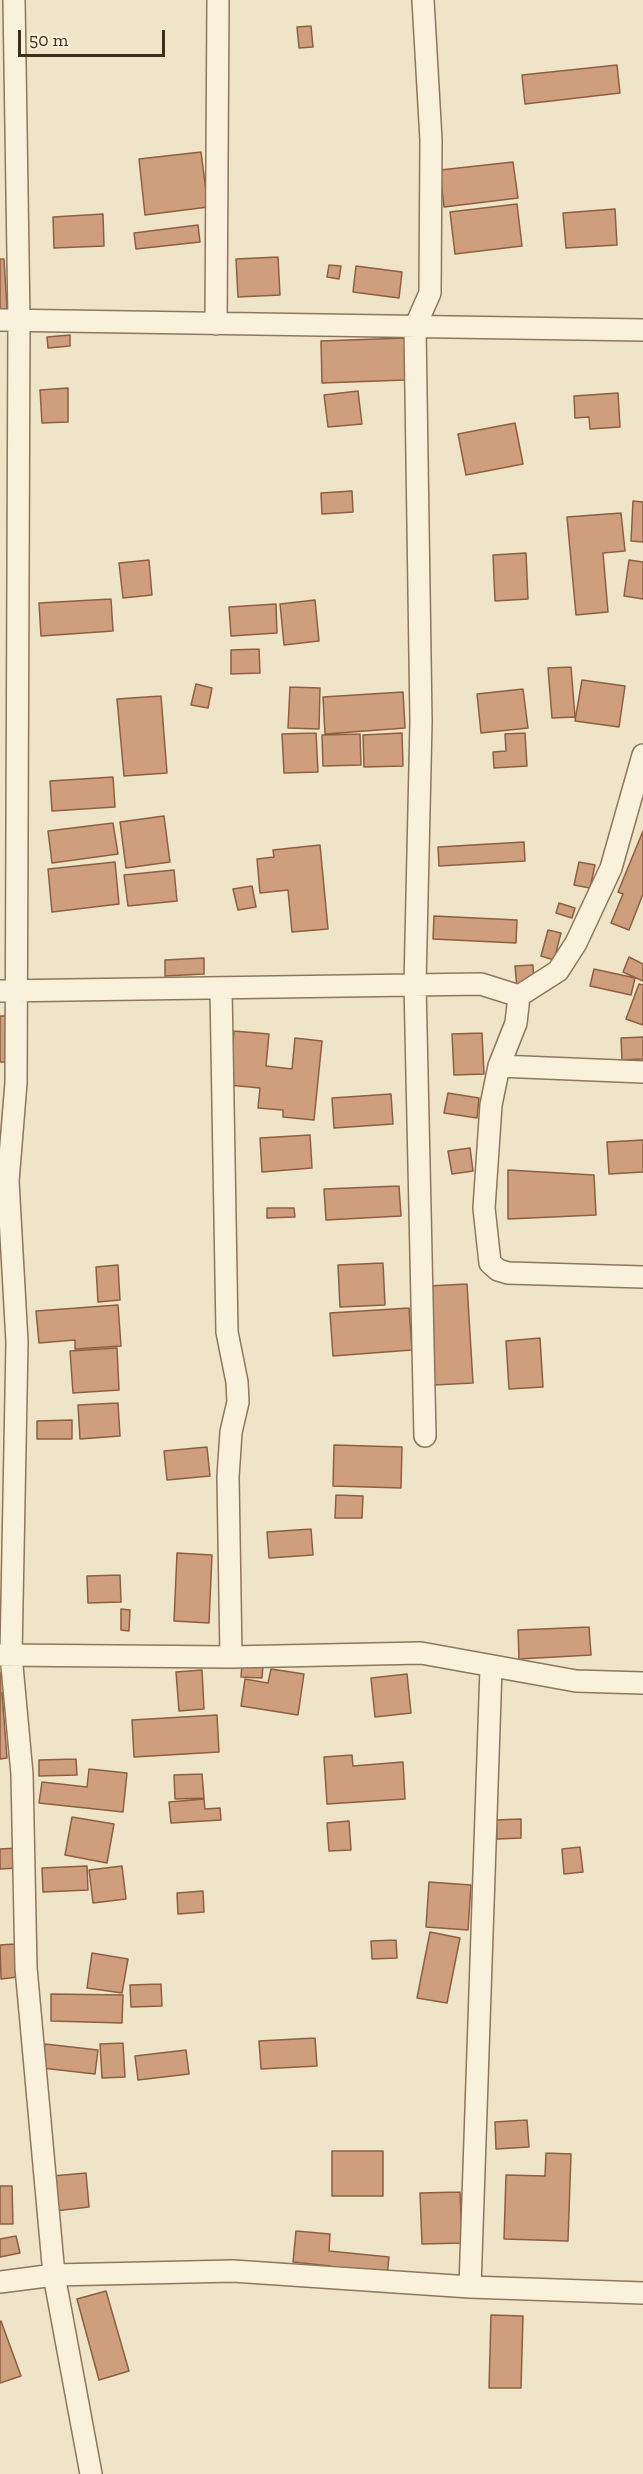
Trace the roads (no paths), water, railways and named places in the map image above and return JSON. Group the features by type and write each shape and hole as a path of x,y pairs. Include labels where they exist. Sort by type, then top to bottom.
{"street":[{"path":"14,0 9,320 7,991 16,1083 8,1181 16,1342 6,1655 22,1774 26,1968 54,2275 91,2474"},
{"path":"216,324 218,0"},
{"path":"423,0 431,140 430,293 415,327 421,722 415,984 425,1436"},
{"path":"9,320 643,330"},
{"path":"519,996 558,971 576,943 611,868 643,755"},
{"path":"7,991 481,984 519,996"},
{"path":"221,989 227,1332 238,1402 231,1432 228,1477 231,1657"},
{"path":"519,996 516,1023 499,1066 490,1105 484,1208 490,1263 498,1270 508,1273 643,1277"},
{"path":"499,1066 643,1072"},
{"path":"6,1655 231,1657 421,1653 491,1668 576,1681 643,1683"},
{"path":"470,2287 491,1668"},
{"path":"0,2282 54,2275 233,2271 470,2287 643,2294"}]}
